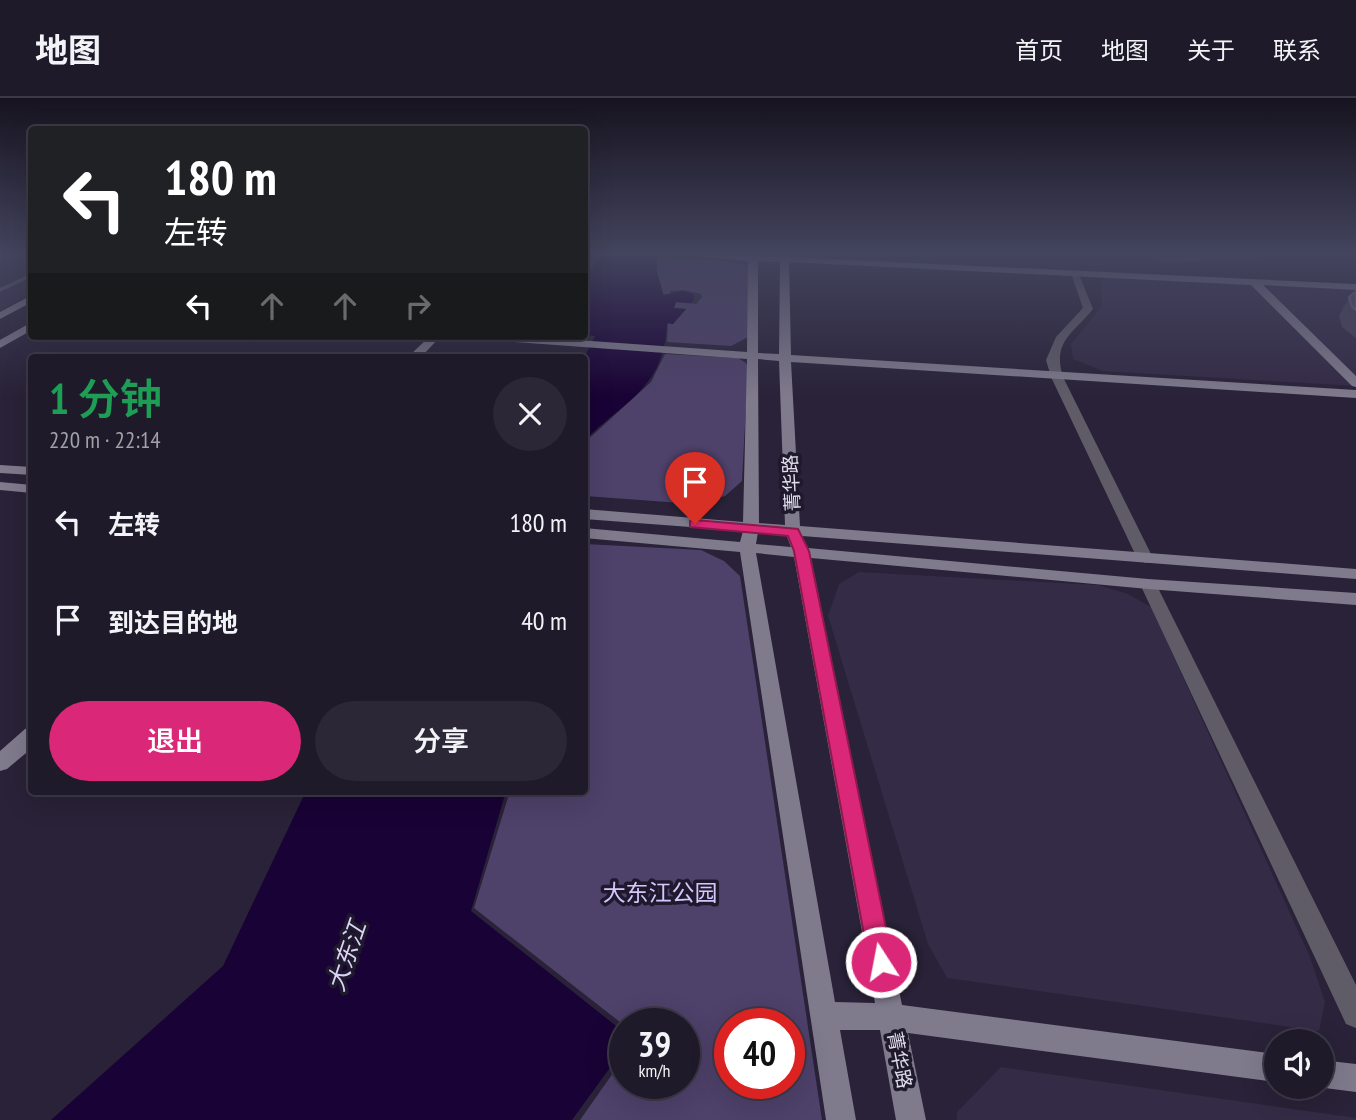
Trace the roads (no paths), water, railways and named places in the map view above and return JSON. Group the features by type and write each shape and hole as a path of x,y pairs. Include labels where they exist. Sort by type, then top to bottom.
{"street":[{"path":"0,316 25,302"},
{"path":"752,302 749,538 841,1120"},
{"name":"菁华路","path":"784,302 793,532 801,551 911,1120"},
{"path":"1086,302 1088,309 1061,337 1052,359 1058,377 1145,558"},
{"path":"1274,302 1356,383"},
{"path":"0,345 28,328"},
{"path":"417,354 432,340"},
{"path":"539,340 1058,377 1356,394"},
{"path":"0,469 28,471"},
{"path":"0,486 28,489"},
{"path":"588,515 749,538 801,551 1148,584 1356,599"},
{"path":"588,533 749,538 793,532 1356,574"},
{"path":"1148,584 1356,1014"},
{"path":"0,763 28,738"},
{"path":"825,1016 892,1017 1264,1066"},
{"path":"1334,1075 1356,1078"}],"water":[{"path":"589,302 692,302 676,302 674,308 686,309 673,324 667,323 659,363 651,378 629,402 588,437 586,354 595,336 588,335"},
{"name":"大东江","path":"304,795 505,795 471,911 609,1020 609,1069 572,1120 51,1120 223,966"}],"park label":[{"name":"大东江公园","path":"660,893"}]}
